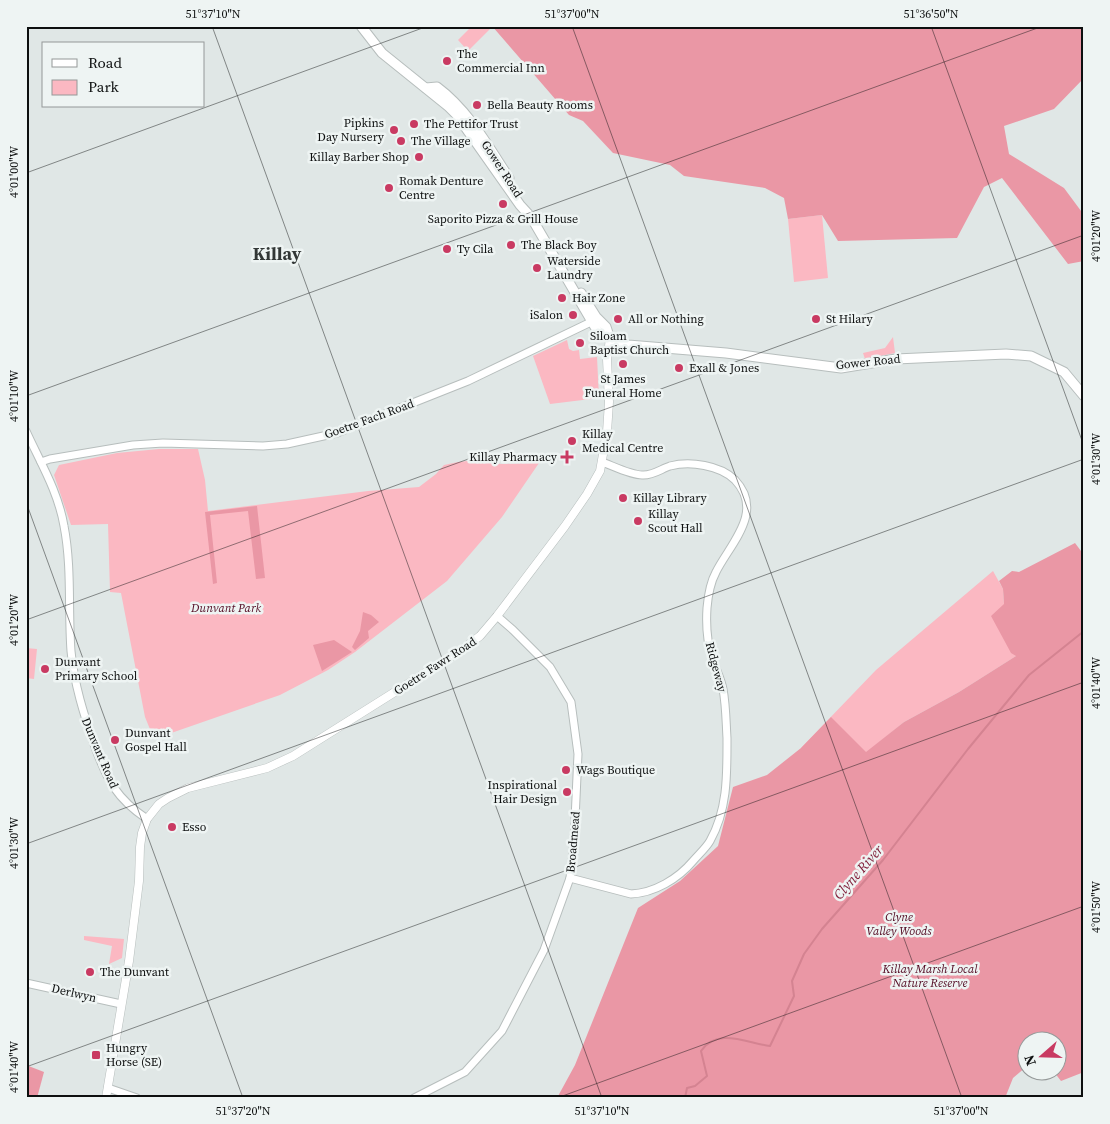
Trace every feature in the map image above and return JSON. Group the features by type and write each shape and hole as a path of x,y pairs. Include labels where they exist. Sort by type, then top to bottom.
{"main road":[{"name":"Gower Road","path":"361,26 382,53 426,88 437,87 450,97 469,118 526,205 591,322 598,332 610,339 628,345 726,353 842,368 896,359 1006,354 1031,356 1064,372 1084,396"},
{"name":"Gower Road","path":"562,268 576,284 596,317 606,327 610,339"},
{"name":"Goetre Fawr Road","path":"147,819 159,804 180,791 267,768 293,756 472,643 480,636 565,526 587,494 600,470 607,432 610,339"},
{"path":"106,1098 132,939 139,881 141,840 147,819"}],"street":[{"name":"Goetre Fach Road","path":"42,462 134,445 163,443 263,446 287,444 337,433 468,381 591,322"},
{"name":"Dunvant Road","path":"27,434 42,462 56,496 65,530 71,652 82,708 98,755 115,791 132,808 147,819"},
{"name":"Ridgeway","path":"570,878 631,894 642,894 667,883 685,870 710,842 721,814 725,797 727,765 726,708 723,687 708,641 707,610 710,586 716,572 742,528 746,510 743,493 735,480 703,466 692,464 674,466 648,475 641,475 602,462"},
{"name":"Broadmead","path":"414,1098 465,1072 502,1031 544,950 570,878 578,754 571,702 550,667 497,616"},
{"name":"Derlwyn","path":"26,983 121,1004"},
{"path":"108,1088 137,1098"}],"green space":[{"path":"472,26 488,26 490,29 468,51 458,40"},
{"path":"492,26 1084,26 1084,78 1054,109 1004,126 1009,154 1064,188 1084,215 1084,261 1068,264 1002,178 984,187 957,238 838,241 822,215 788,219 784,198 765,188 684,176 670,165 613,153 583,121 569,115"},
{"path":"822,215 828,278 794,282 788,219"},
{"path":"893,337 895,353 865,359 863,353 885,348"},
{"path":"567,340 569,349 573,351 579,350 580,359 597,357 599,398 550,404 533,356"},
{"name":"Dunvant Park","path":"159,449 198,449 205,480 208,511 368,491 419,487 444,465 458,462 477,460 501,464 539,463 502,517 447,581 355,652 328,670 280,695 154,739 145,717 121,593 110,592 108,524 71,525 54,475 59,465 117,453"},
{"path":"257,506 265,578 256,579 248,511 210,515 217,583 213,584 205,512"},
{"name":"Clyne Valley Woods","path":"1075,543 1081,551 1084,549 1084,1072 1068,1078 1068,1032 1018,1032 1018,1074 1013,1078 1005,1098 557,1098 575,1065 638,908 680,881 718,846 733,787 767,775 801,748 831,717 866,752 904,722 959,692 1016,656 1011,653 991,616 1004,604 1003,589 999,581 1012,571 1019,572"},
{"path":"993,571 1003,589 1004,604 1016,656 959,692 904,722 866,753 801,748 876,670"},
{"path":"363,612 371,615 379,622 368,631 369,638 355,650 352,647 360,631"},
{"path":"334,640 352,652 322,671 313,645"},
{"path":"26,648 37,649 34,679 26,678"},
{"path":"84,936 124,939 122,958 109,964 112,946 84,940"},
{"path":"26,1065 44,1072 37,1098 26,1098"}],"waterway":[{"name":"Clyne River","path":"685,1098 687,1088 695,1086 707,1076 701,1051 708,1044 715,1040 733,1038 770,1046 794,996 792,981 804,954 822,929 883,860 968,749 1029,675 1084,631"}],"place":[{"name":"The Commercial Inn","path":"447,61"},
{"name":"Bella Beauty Rooms","path":"477,105"},
{"name":"The Pettifor Trust","path":"414,124"},
{"name":"Pipkins Day Nursery","path":"394,130"},
{"name":"The Village","path":"401,141"},
{"name":"Killay Barber Shop","path":"419,157"},
{"name":"Romak Denture Centre","path":"389,188"},
{"name":"Saporito Pizza & Grill House","path":"503,204"},
{"name":"The Black Boy","path":"511,245"},
{"name":"Ty Cila","path":"447,249"},
{"name":"Waterside Laundry","path":"537,268"},
{"name":"Hair Zone","path":"562,298"},
{"name":"iSalon","path":"573,315"},
{"name":"All or Nothing","path":"618,319"},
{"name":"St Hilary","path":"816,319"},
{"name":"Siloam Baptist Church","path":"580,343"},
{"name":"St James Funeral Home","path":"623,364"},
{"name":"Exall & Jones","path":"679,368"},
{"name":"Killay Medical Centre","path":"572,441"},
{"name":"Killay Pharmacy","path":"567,457"},
{"name":"Killay Library","path":"623,498"},
{"name":"Killay Scout Hall","path":"638,521"},
{"name":"Dunvant Primary School","path":"45,669"},
{"name":"Dunvant Gospel Hall","path":"115,740"},
{"name":"Wags Boutique","path":"566,770"},
{"name":"Inspirational Hair Design","path":"567,792"},
{"name":"Esso","path":"172,827"},
{"name":"The Dunvant","path":"90,972"},
{"name":"Hungry Horse (SE)","path":"96,1055"}],"district":[{"name":"Killay","path":"277,254"}],"park label":[{"name":"Killay Marsh Local Nature Reserve","path":"930,976"}]}
